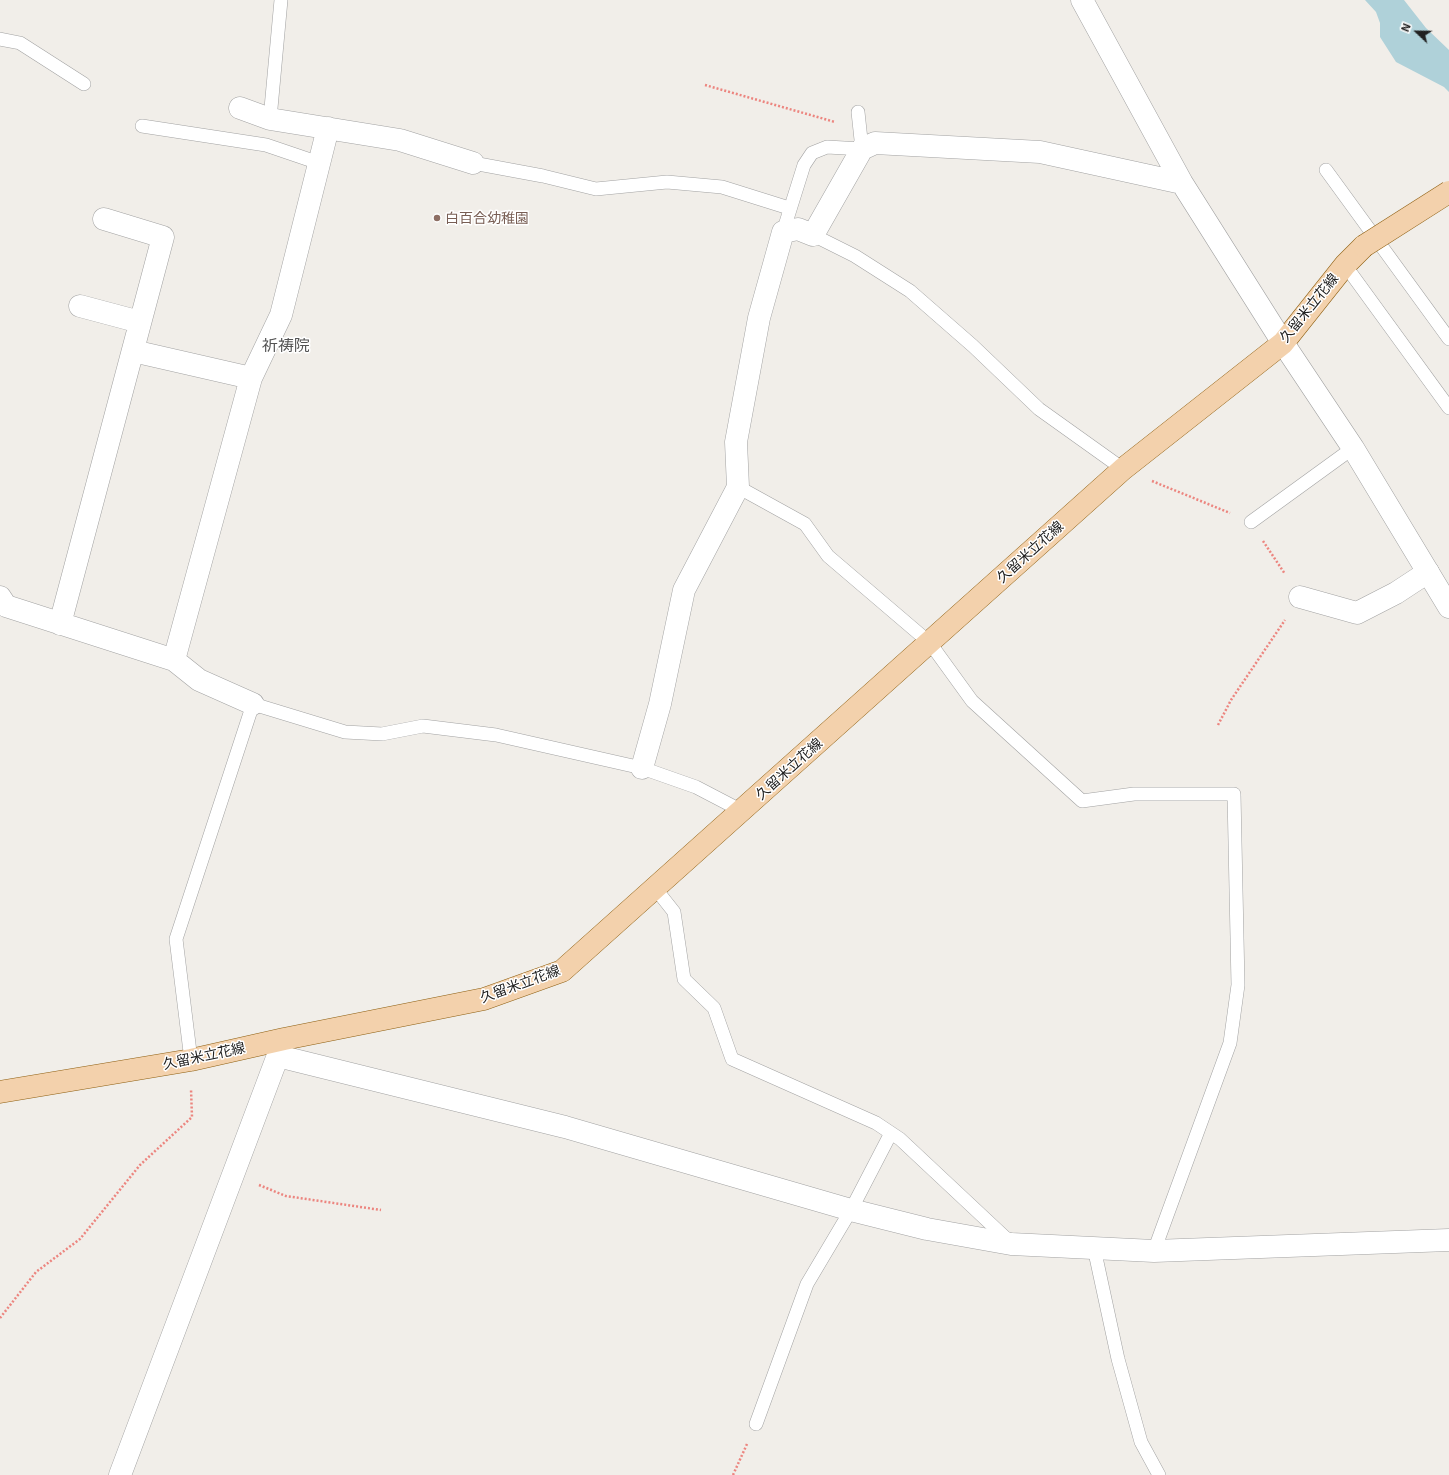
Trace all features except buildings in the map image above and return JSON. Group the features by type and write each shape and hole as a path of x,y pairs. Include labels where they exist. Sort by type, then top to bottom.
{"main road":[{"name":"久留米立花線","path":"0,1092 191,1060 281,1048 484,999 562,971 1123,469 1282,343 1345,265 1364,246 1449,192"}],"street":[{"path":"1082,0 1182,183 1282,343 1353,448 1449,607"},
{"path":"240,108 270,119 400,140 473,163"},
{"path":"174,660 251,378 281,315 328,128"},
{"path":"642,768 660,704 684,590 738,487 736,442 759,318 783,232 798,229 813,236 861,139 875,143 1040,152 1182,183"},
{"path":"60,624 163,236 104,218"},
{"path":"80,306 140,322"},
{"path":"133,351 251,378"},
{"path":"1300,597 1357,613 1396,593 1428,572"},
{"path":"2,604 174,660 199,680 253,704"},
{"path":"120,1475 281,1048 566,1127 851,1210 926,1229 1011,1244 1154,1251 1449,1240"}],"lane":[{"path":"270,119 281,0"},
{"path":"0,39 20,43 84,84"},
{"path":"783,232 789,208 804,165 812,153 827,147 861,139 858,112"},
{"path":"142,126 266,145 319,163"},
{"path":"473,163 543,176 596,188 667,182 722,187 789,208"},
{"path":"1326,170 1449,339"},
{"path":"813,236 855,256 910,291 973,346 1040,408 1123,469"},
{"path":"1345,265 1449,408"},
{"path":"1251,522 1353,448"},
{"path":"738,487 805,524 828,556 930,643 972,701 1082,801 1134,794 1234,794 1238,985 1230,1043 1154,1251"},
{"path":"191,1060 176,939 253,704 345,732 382,734 423,726 496,736 642,768 696,787 742,811"},
{"path":"655,888 674,912 684,979 714,1008 732,1059 876,1122 900,1139 1011,1244"},
{"path":"756,1424 807,1284 851,1210 891,1133"},
{"path":"1094,1248 1118,1359 1141,1442 1159,1475"}],"path":[{"path":"705,85 861,139"},
{"path":"1123,469 1251,522 1300,597 1231,700 1218,726"},
{"path":"0,1318 36,1272 80,1239 140,1165 192,1117 191,1060"},
{"path":"234,1174 286,1196 381,1210"},
{"path":"733,1475 756,1424"}],"water":[{"path":"1365,0 1404,0 1426,28 1449,50 1449,92 1444,87 1396,62 1380,37 1380,23 1376,12"}],"place":[{"name":"白百合幼稚園","path":"437,218"}],"district":[{"name":"祈祷院","path":"286,346"}]}
